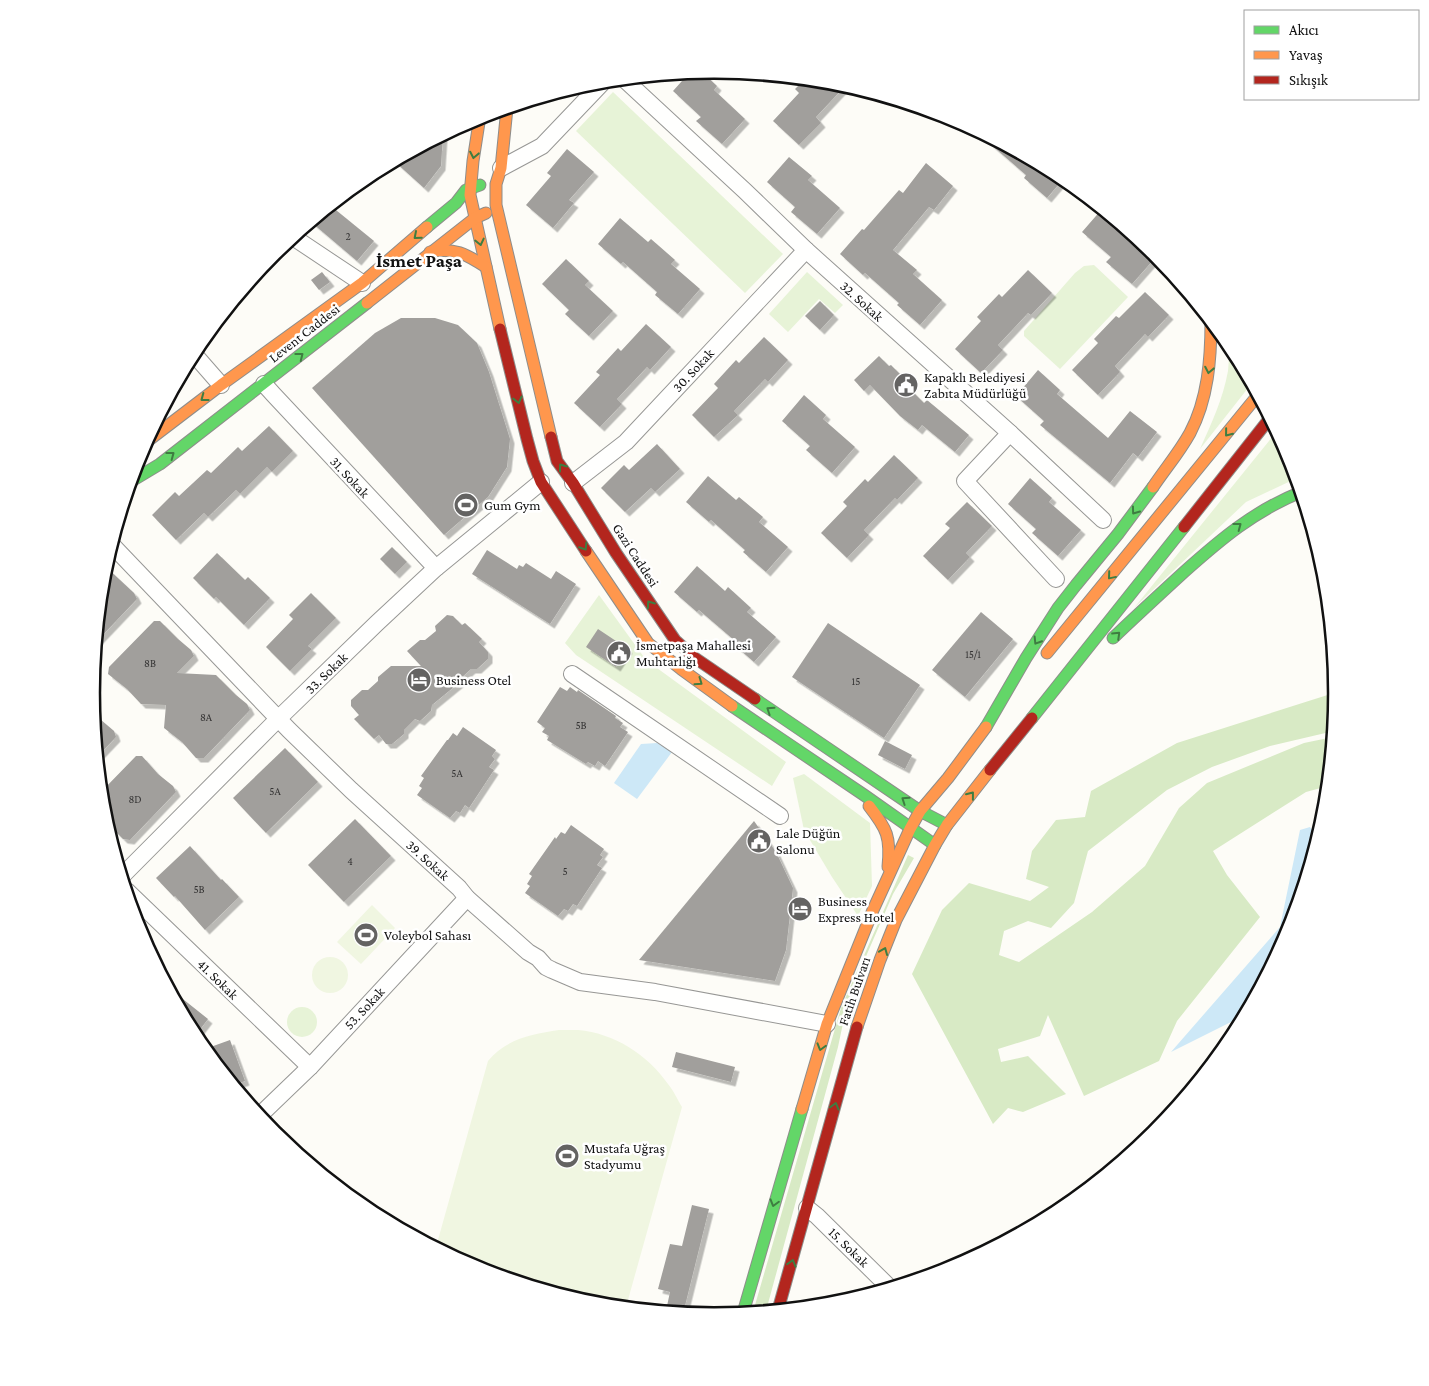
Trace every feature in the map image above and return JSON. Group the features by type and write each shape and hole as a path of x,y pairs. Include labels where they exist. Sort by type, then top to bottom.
{"main road":[{"name":"Gazi Caddesi","path":"506,115 500,173 496,184 497,209 557,462 574,483 616,553 666,625 672,637 683,648 694,658 920,811 947,825"},
{"path":"478,126 472,161 470,195 529,446 541,482 638,629 653,647 748,717 935,845"},
{"name":"Levent Caddesi","path":"159,433 362,283 456,203 466,190 500,173"},
{"name":"Levent Caddesi","path":"140,476 160,464 264,384 475,218 497,209"},
{"path":"430,252 455,250 472,257 486,266"},
{"path":"986,727 1019,670 1060,606 1119,533 1188,436 1199,411 1209,370 1212,333"},
{"path":"986,727 1254,400"},
{"path":"1032,718 1266,423"},
{"path":"1032,718 1139,613 1224,536 1260,511 1295,494"},
{"name":"Fatih Bulvarı","path":"780,1304 853,1038 896,920 947,825 1032,718"},
{"name":"Fatih Bulvarı","path":"745,1306 827,1024 886,879 920,811 948,778 986,727"},
{"path":"854,788 885,826 890,848 886,879"}],"street":[{"name":"32. Sokak","path":"630,85 806,250 1010,433 1103,520"},
{"path":"500,173 542,146 594,91"},
{"path":"298,241 362,283"},
{"name":"30. Sokak","path":"574,483 626,442 806,250"},
{"path":"199,359 221,385"},
{"name":"31. Sokak","path":"264,384 436,568"},
{"path":"1010,433 965,481 1056,579"},
{"name":"33. Sokak","path":"127,871 278,719 377,623 436,568 541,482"},
{"name":"39. Sokak","path":"117,550 278,719 351,790 459,888 467,898 528,952 538,958 546,967 580,982 655,992 827,1024"},
{"path":"572,674 780,816"},
{"name":"53. Sokak","path":"265,1111 310,1067 467,898"},
{"name":"41. Sokak","path":"137,900 310,1067"},
{"name":"15. Sokak","path":"807,1208 885,1283"}],"green space":[{"path":"613,92 783,254 745,293 576,131"},
{"path":"1094,265 1128,297 1060,369 1024,336 1024,331 1075,273 1084,266"},
{"path":"807,272 843,305 835,313 819,299 788,332 769,314"},
{"path":"1229,358 1247,389 1200,449 1223,391"},
{"path":"1272,437 1290,481 1246,502 1134,608"},
{"path":"599,595 646,660 786,762 772,786 576,655 565,643"},
{"path":"1329,695 1327,733 1270,746 1212,767 1167,790 1088,851 1074,903 1051,928 1028,921 1004,931 999,955 1019,962 1092,912 1145,866 1179,808 1207,783 1304,743 1326,738 1321,788 1306,792 1213,851 1227,875 1260,917 1177,1021 1159,1061 1084,1096 1048,1015 1040,1036 998,1049 1001,1062 1028,1056 1066,1094 1023,1112 1008,1108 993,1124 912,974 942,910 969,883 1030,901 1049,887 1026,879 1032,851 1056,820 1085,817 1091,791 1177,743"},
{"path":"804,774 870,823 872,886 858,916 804,830 793,778"},
{"path":"908,855 914,858 893,894 854,984 846,1009 838,1047 768,1305 755,1306 841,1008"},
{"name":"Voleybol Sahası","path":"372,905 395,928 361,964 337,942"},
{"path":"330,957 337,958 343,962 347,968 347,982 343,988 337,992 330,993 323,992 317,988 313,982 312,975 313,968 317,962 323,958"},
{"path":"302,1007 313,1011 317,1022 313,1033 302,1037 291,1033 287,1022 291,1011"},
{"name":"Mustafa Uğraş Stadyumu","path":"559,1030 591,1032 629,1047 660,1073 682,1107 628,1301 556,1286 517,1275 438,1241 488,1061 503,1047 539,1033"}],"water":[{"path":"657,743 672,752 637,799 614,783 641,744"},
{"path":"1310,827 1313,832 1296,890 1282,928 1246,1000 1233,1021 1171,1052 1280,927 1300,830"}],"building":[{"path":"710,79 717,86 714,90 745,119 722,144 696,121 701,117 673,91 683,80"},
{"path":"799,85 839,92 816,117 821,123 799,145 773,121 799,93 795,89"},
{"path":"443,142 441,166 424,188 399,166"},
{"path":"991,144 1059,184 1047,198 1024,178 1026,175"},
{"path":"567,149 594,172 569,200 574,203 553,228 526,205 551,176 547,173"},
{"path":"789,157 812,176 808,180 840,208 817,234 791,212 795,207 767,182"},
{"path":"926,163 953,186 934,210 929,207 893,250 917,270 913,274 942,300 920,325 897,305 899,303 840,254 899,190 903,193"},
{"path":"336,210 374,241 357,261 316,226"},
{"path":"1098,214 1120,231 1152,262 1132,284 1106,262 1111,257 1082,232"},
{"path":"620,218 648,242 651,239 675,260 671,264 700,289 678,314 655,295 657,292 623,262 621,264 598,244"},
{"path":"566,259 589,281 585,285 613,311 589,336 565,314 569,310 542,284"},
{"path":"1028,270 1052,293 1031,315 1028,313 998,345 1003,350 981,373 955,349 981,321 977,317 999,294 1002,297"},
{"path":"322,272 330,282 319,290 311,280"},
{"path":"1145,292 1169,315 1148,337 1145,334 1115,366 1120,372 1098,395 1072,370 1098,343 1094,339 1116,316 1119,318"},
{"path":"820,301 834,315 820,330 805,316"},
{"path":"401,318 435,318 458,325 477,343 489,372 510,439 507,467 488,497 444,535 312,388 375,333"},
{"path":"646,324 671,347 650,370 647,367 617,399 622,404 600,427 574,403 600,375 596,372 618,348 621,351"},
{"path":"764,337 788,360 768,382 765,379 734,411 738,415 714,437 692,415 718,388 714,384 736,360 739,363"},
{"path":"879,356 904,378 901,380 924,403 927,400 969,435 955,452 922,425 918,430 900,416 870,385 864,391 854,380"},
{"path":"1038,370 1060,390 1057,394 1108,438 1130,411 1157,432 1138,457 1133,453 1110,483 1040,425 1044,421 1016,396"},
{"path":"804,395 826,415 823,419 855,447 832,473 806,450 810,446 782,421"},
{"path":"269,426 293,451 272,472 267,467 240,494 236,490 208,517 204,513 176,540 152,515 175,492 179,496 207,470 211,473 238,447 242,451"},
{"path":"657,444 680,469 655,492 651,488 625,512 601,488 624,465 629,470"},
{"path":"894,455 918,478 897,500 895,498 864,530 869,535 847,558 821,533 847,506 843,502 865,479 868,482"},
{"path":"708,476 736,500 739,497 763,517 759,522 788,547 766,572 743,552 745,550 711,520 709,522 686,502"},
{"path":"1030,478 1052,498 1049,502 1081,530 1058,556 1032,533 1036,529 1008,504"},
{"path":"967,502 992,526 966,553 970,557 948,580 923,556 950,528 945,524"},
{"path":"392,547 407,562 395,574 380,559"},
{"path":"487,550 517,569 519,565 523,567 526,563 551,579 556,571 576,584 550,624 472,574"},
{"path":"217,553 245,580 248,577 270,598 244,625 216,597 214,599 193,578"},
{"path":"697,566 725,591 728,587 751,608 747,612 776,637 754,662 731,642 734,640 699,610 697,612 674,592"},
{"path":"112,573 134,593 137,599 104,634"},
{"path":"311,593 336,618 308,646 312,649 290,671 266,647 293,619 289,615"},
{"path":"981,612 1013,639 965,697 932,670"},
{"name":"Business Otel","path":"447,615 453,616 462,625 465,623 482,639 479,642 488,652 488,659 477,669 471,669 460,679 460,682 432,705 431,711 420,721 415,719 404,730 404,734 392,744 386,744 379,735 374,739 354,719 359,715 351,706 351,700 362,690 368,690 378,681 378,677 391,666 421,666 407,651 420,640 425,640 436,631 435,626"},
{"path":"154,621 160,621 191,650 194,656 177,673 216,675 247,704 250,710 204,758 196,758 182,742 164,728 166,705 141,704 127,689 108,674 109,667"},
{"path":"828,623 920,685 884,738 792,677"},
{"path":"598,629 628,649 616,667 586,647"},
{"path":"560,687 567,691 570,687 577,692 578,690 616,716 615,718 623,723 620,727 628,732 605,766 598,761 595,766 588,762 586,764 547,740 549,736 542,732 545,728 537,722"},
{"path":"101,720 114,731 116,737 104,750"},
{"path":"463,727 496,750 492,756 495,759 489,767 494,770 469,808 465,805 460,813 456,811 450,818 417,795 422,788 419,786 424,778 421,776 453,733 457,736"},
{"path":"885,741 912,755 905,769 878,755"},
{"path":"285,748 318,782 266,833 233,798"},
{"path":"136,756 142,756 158,774 173,786 176,792 130,840 123,839 116,832 108,785"},
{"path":"355,819 391,856 344,902 308,865"},
{"path":"754,821 776,852 793,888 786,950 775,981 639,960"},
{"path":"571,825 604,849 600,855 603,857 597,865 602,868 577,906 573,904 568,911 564,909 558,916 525,893 530,886 527,884 532,876 529,874 555,837 556,839 561,832 565,834"},
{"path":"190,846 239,897 205,930 156,878"},
{"path":"182,998 208,1019 201,1029"},
{"path":"230,1040 245,1081 240,1083 213,1046"},
{"path":"676,1052 735,1067 731,1082 672,1067"},
{"path":"692,1205 709,1209 685,1306 667,1305 670,1292 658,1289 670,1244 682,1246"}],"traffic: fast":[{"path":"427,227 456,203 466,190 480,185"},
{"path":"140,476 160,464 367,303"},
{"path":"986,727 1058,608 1153,487"},
{"path":"1113,638 1211,548 1253,517 1295,495"},
{"path":"1032,718 1184,527"},
{"path":"755,699 920,811 947,825"},
{"path":"732,706 935,845"},
{"path":"745,1306 802,1109"}],"traffic: slow":[{"path":"506,115 501,168 496,184 496,205 551,437"},
{"path":"478,126 470,195 500,329"},
{"path":"367,303 475,218 486,213"},
{"path":"159,433 362,283 427,227"},
{"path":"430,252 453,251 472,258 486,267"},
{"path":"1153,487 1186,440 1196,420 1205,393 1211,331"},
{"path":"1047,653 1254,400"},
{"path":"586,551 648,643 732,706"},
{"path":"802,1109 827,1024 873,910 910,829 920,811 948,778 986,727"},
{"path":"857,1027 896,920 947,825 990,770"},
{"path":"869,806 884,827 889,848 888,867"}],"traffic: jam":[{"path":"500,329 527,439 541,482 586,551"},
{"path":"1184,527 1266,423"},
{"path":"551,437 557,461 675,640 695,658 755,699"},
{"path":"990,770 1032,718"},
{"path":"780,1304 857,1027"}],"place":[{"name":"Kapaklı Belediyesi Zabıta Müdürlüğü","path":"906,385"},
{"name":"Gum Gym","path":"466,505"},
{"name":"İsmetpaşa Mahallesi Muhtarlığı","path":"619,653"},
{"name":"Business Otel","path":"419,680"},
{"name":"Lale Düğün Salonu","path":"759,841"},
{"name":"Business Express Hotel","path":"800,909"},
{"name":"Voleybol Sahası","path":"366,935"},
{"name":"Mustafa Uğraş Stadyumu","path":"567,1156"}],"district":[{"name":"İsmet Paşa","path":"419,260"}]}
